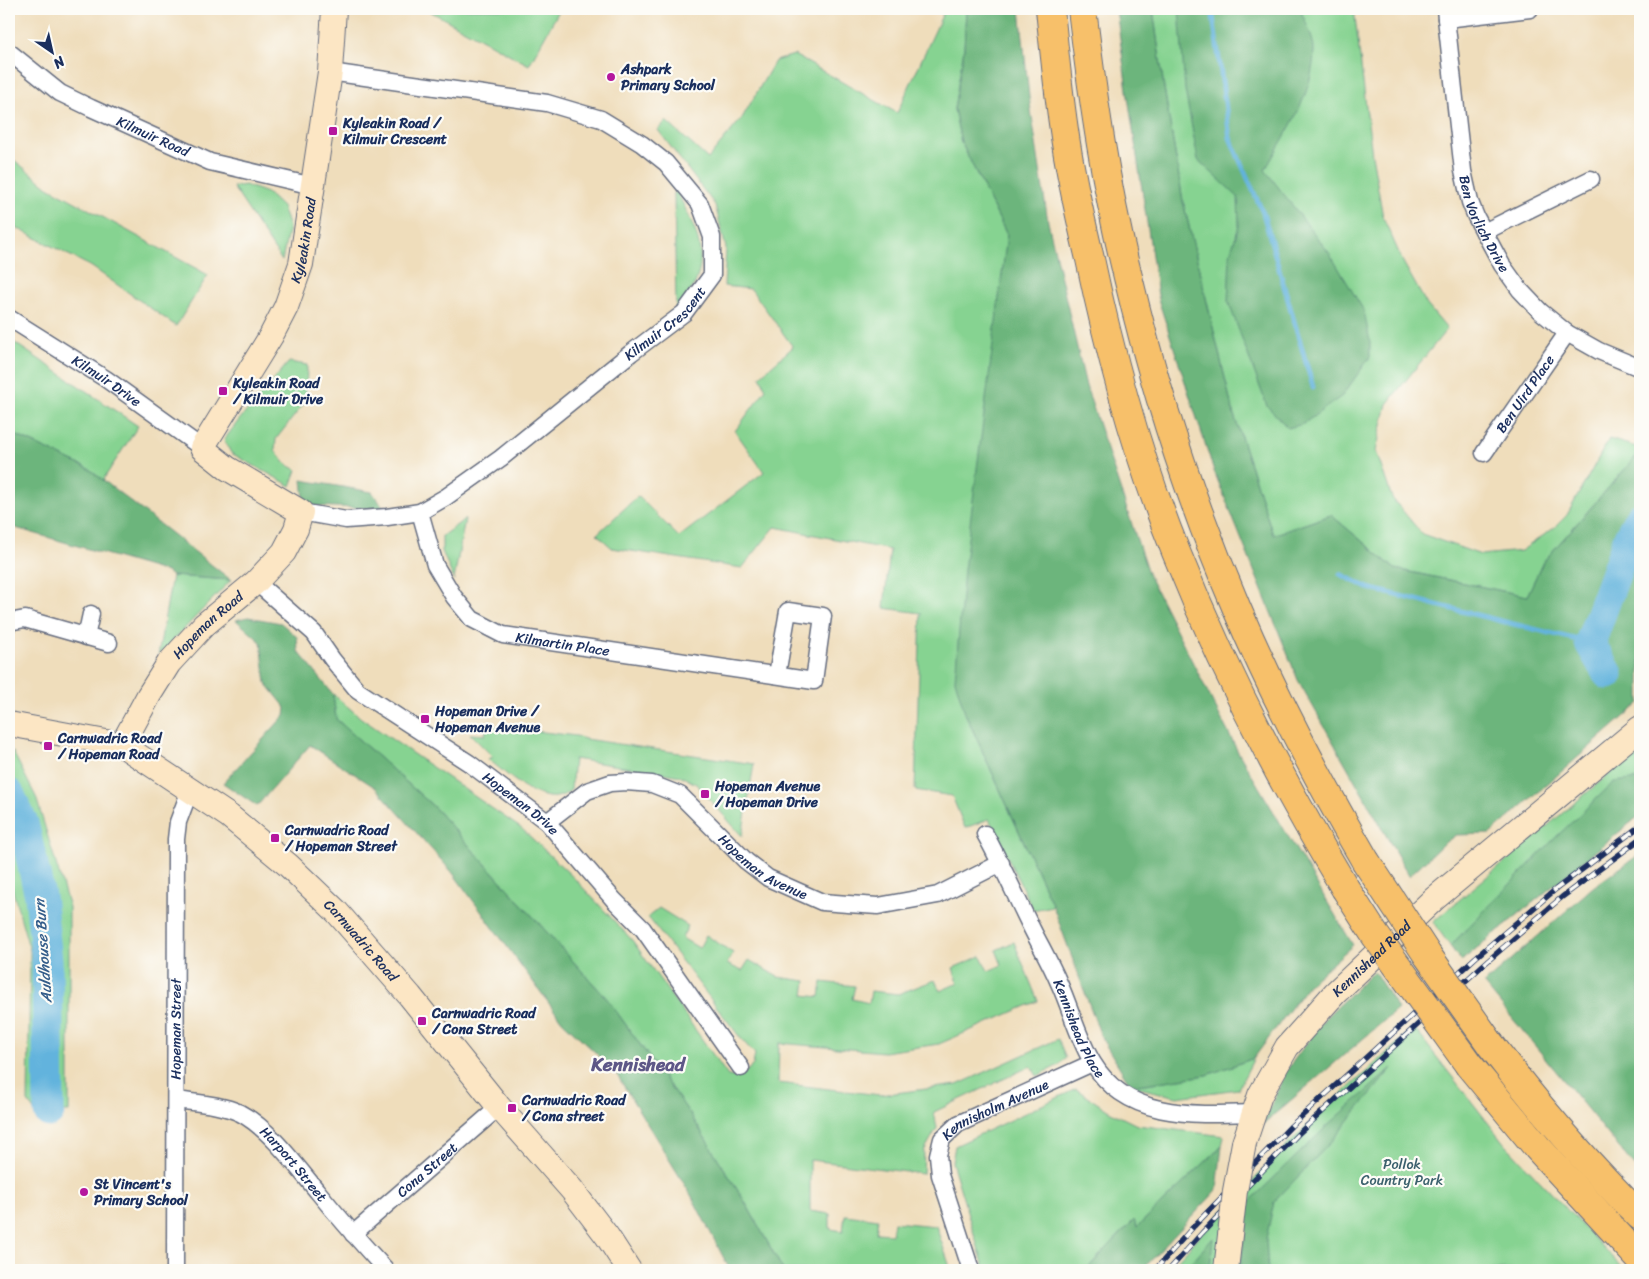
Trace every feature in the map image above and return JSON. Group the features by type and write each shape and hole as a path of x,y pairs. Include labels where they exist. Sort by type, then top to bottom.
{"highway":[{"path":"1050,9 1064,132 1100,307 1112,352 1152,486 1175,550 1233,685 1310,831 1375,935 1470,1065 1537,1147 1640,1259"},
{"path":"1082,9 1098,131 1137,316 1174,444 1210,544 1258,656 1316,774 1365,860 1428,956 1520,1083 1576,1149 1640,1216"}],"street":[{"name":"Kyleakin Road","path":"202,448 266,344 286,307 301,264 330,72 334,9"},
{"path":"1445,14 1530,9"},
{"name":"Ben Vorlich Drive","path":"1445,14 1463,171 1470,202 1502,265 1520,290 1540,311 1567,333 1599,351 1640,368"},
{"name":"Kilmuir Road","path":"9,52 60,92 99,112 210,162 313,186"},
{"name":"Kilmuir Crescent","path":"202,448 227,468 301,512 346,520 388,517 420,512 446,497 501,458 684,313 712,275 712,237 700,204 666,163 642,144 601,119 547,103 330,72"},
{"path":"1484,232 1590,179"},
{"name":"Kilmuir Drive","path":"9,318 106,379 202,448"},
{"name":"Ben Uird Place","path":"1484,453 1567,333"},
{"name":"Hopeman Road","path":"122,745 169,663 204,625 256,582 284,552 296,529 301,512"},
{"name":"Kilmartin Place","path":"420,512 435,565 454,597 472,619 503,635 777,675"},
{"name":"Hopeman Drive","path":"256,582 314,633 358,691 469,763 547,822 614,900 643,929 741,1068"},
{"path":"86,637 91,614"},
{"path":"9,622 25,619 109,643"},
{"name":"Carnwadric Road","path":"10,724 122,745 229,816 288,865 336,911 410,996 499,1106 572,1190 607,1236 628,1270"},
{"name":"Kennishead Road","path":"1226,1270 1235,1191 1244,1143 1260,1095 1287,1047 1335,993 1434,899 1640,728"},
{"name":"Hopeman Avenue","path":"547,822 587,791 610,783 652,784 680,796 746,861 768,878 822,902 878,906 938,895 1001,863"},
{"name":"Hopeman Street","path":"175,1270 176,839 178,822 190,790"},
{"name":"Kennishead Place","path":"985,834 1060,984 1092,1063 1105,1081 1130,1099 1154,1109 1200,1114 1254,1113"},
{"name":"Kennisholm Avenue","path":"971,1270 940,1175 938,1155 942,1139 958,1124 1092,1063"},
{"name":"Harport Street","path":"176,1100 239,1113 257,1125 284,1151 353,1234 386,1270"},
{"name":"Cona Street","path":"353,1234 499,1106"}],"green space":[{"path":"426,9 560,9 529,65"},
{"path":"945,9 966,9 964,49 954,109 961,142 1007,235 965,713 1053,906 1033,910 989,819 965,828 952,796 915,790 921,613 884,608 890,550 775,527 742,568 612,548 597,534 638,496 679,537 764,472 735,431 766,389 760,376 793,347 751,289 724,286 726,248 715,205 658,130 666,121 708,159 742,118 775,61 794,55 897,113"},
{"path":"966,9 1020,9 1029,97 1048,222 1086,386 1149,576 1238,752 1353,945 1308,985 1254,1058 1207,1075 1131,1086 1102,1039 1053,906 965,713 955,680 964,570 1007,235 961,142 954,109 964,49"},
{"path":"1116,9 1153,9 1183,201 1233,412 1273,535 1331,515 1395,569 1527,596 1543,562 1640,452 1640,703 1490,834 1456,835 1443,844 1409,876 1298,680 1214,471 1159,302"},
{"path":"1153,9 1354,9 1372,155 1383,217 1403,262 1427,305 1447,329 1387,404 1376,451 1392,498 1422,534 1481,555 1521,551 1554,528 1567,515 1609,439 1640,448 1640,452 1543,562 1527,596 1395,569 1331,515 1273,535 1233,412 1183,201"},
{"path":"1179,9 1300,9 1309,29 1314,49 1313,66 1309,82 1290,127 1265,170 1330,254 1364,311 1370,342 1370,357 1342,396 1303,424 1288,428 1267,406 1228,301 1230,254 1239,226 1238,197 1198,160 1185,90"},
{"path":"9,156 48,187 208,275 176,326 92,267 9,224"},
{"path":"245,185 267,193 282,207 289,227 282,261 233,187"},
{"path":"677,192 696,234 699,244 700,267 696,282 676,310 674,193"},
{"path":"9,339 138,426 103,480 89,469 9,432"},
{"path":"289,362 307,365 306,401 276,439 275,450 286,464 297,470 291,486 231,453 224,440"},
{"path":"9,432 89,469 231,580 172,576 167,572 9,526"},
{"path":"302,480 372,492 385,509 312,506 304,499"},
{"path":"465,519 454,580 442,551 442,536"},
{"path":"172,576 231,580 158,656"},
{"path":"248,617 281,623 297,637 298,651 333,694 336,719 434,807 608,1000 690,1114 745,1202 783,1270 730,1270 691,1195 614,1070 562,1021 452,872 376,788 310,745 257,806 223,783 285,715 286,708 266,683 261,642 236,620"},
{"path":"333,694 361,718 522,829 574,878 632,940 728,1076 740,1077 753,1065 755,1054 742,1040 648,917 659,908 688,926 682,938 699,948 706,935 733,953 727,964 742,971 749,960 778,977 806,981 804,995 820,997 822,982 855,986 852,999 869,1003 871,991 898,994 935,980 940,991 958,983 953,968 981,956 988,971 1002,965 996,950 1014,942 1038,1001 939,1044 884,1052 779,1043 778,1083 880,1095 957,1085 1058,1039 1066,1058 1059,1065 1037,1076 1031,1066 934,1112 937,1128 924,1151 923,1174 810,1160 810,1211 830,1214 830,1229 843,1231 845,1215 878,1219 876,1233 892,1234 894,1222 936,1226 951,1270 783,1270 745,1202 690,1114 608,1000 434,807 336,719"},
{"path":"487,725 576,736 585,739 754,764 742,836 696,784 681,776 574,759 571,790 561,796 552,797 532,792 488,759 493,757 470,734 485,735"},
{"path":"1640,748 1640,815 1461,961 1433,922"},
{"path":"9,752 13,752 36,797 69,907 69,1112 35,1112 28,1102 30,951 9,877"},
{"path":"1640,779 1640,815 1461,961 1450,946 1553,840 1614,782"},
{"path":"1640,854 1640,1173 1484,984 1593,887"},
{"path":"1374,971 1398,1009 1263,1124 1286,1071 1325,1018"},
{"name":"Pollok Country Park","path":"1414,1028 1504,1143 1624,1270 1169,1270 1202,1233 1298,1134"},
{"path":"1254,1058 1238,1089 1177,1097 1131,1086 1207,1075"},
{"path":"1392,1068 1331,1142 1274,1202 1266,1239 1268,1270 1240,1270 1249,1202 1324,1129"},
{"path":"1076,1089 1109,1111 1137,1125 1224,1136 1222,1146 1137,1227 1133,1221 1086,1270 985,1270 952,1162 955,1146"},
{"path":"1222,1146 1217,1190 1142,1270 1086,1270 1134,1220 1137,1227"},
{"path":"1213,1238 1210,1270 1184,1270"}],"waterway":[{"path":"1212,9 1230,138 1263,213 1313,387"},
{"path":"1608,674 1590,643 1629,537 1640,517"},
{"path":"1340,574 1368,588 1590,643"},
{"name":"Auldhouse Burn","path":"9,794 23,823 40,896 47,961 49,1112"}],"railway":[{"path":"1155,1270 1194,1226 1291,1126 1476,957 1556,889 1640,826"},
{"path":"1169,1270 1202,1233 1298,1134 1483,965 1562,897 1640,839"}],"place":[{"name":"Ashpark Primary School","path":"611,77"},
{"name":"Kyleakin Road / Kilmuir Crescent","path":"333,131"},
{"name":"Kyleakin Road / Kilmuir Drive","path":"223,391"},
{"name":"Hopeman Drive / Hopeman Avenue","path":"425,719"},
{"name":"Carnwadric Road / Hopeman Road","path":"48,746"},
{"name":"Hopeman Avenue / Hopeman Drive","path":"705,794"},
{"name":"Carnwadric Road / Hopeman Street","path":"275,838"},
{"name":"Carnwadric Road / Cona Street","path":"422,1021"},
{"name":"Carnwadric Road / Cona street","path":"512,1108"},
{"name":"St Vincent's Primary School","path":"84,1192"}],"district":[{"name":"Kennishead","path":"638,1064"}]}
